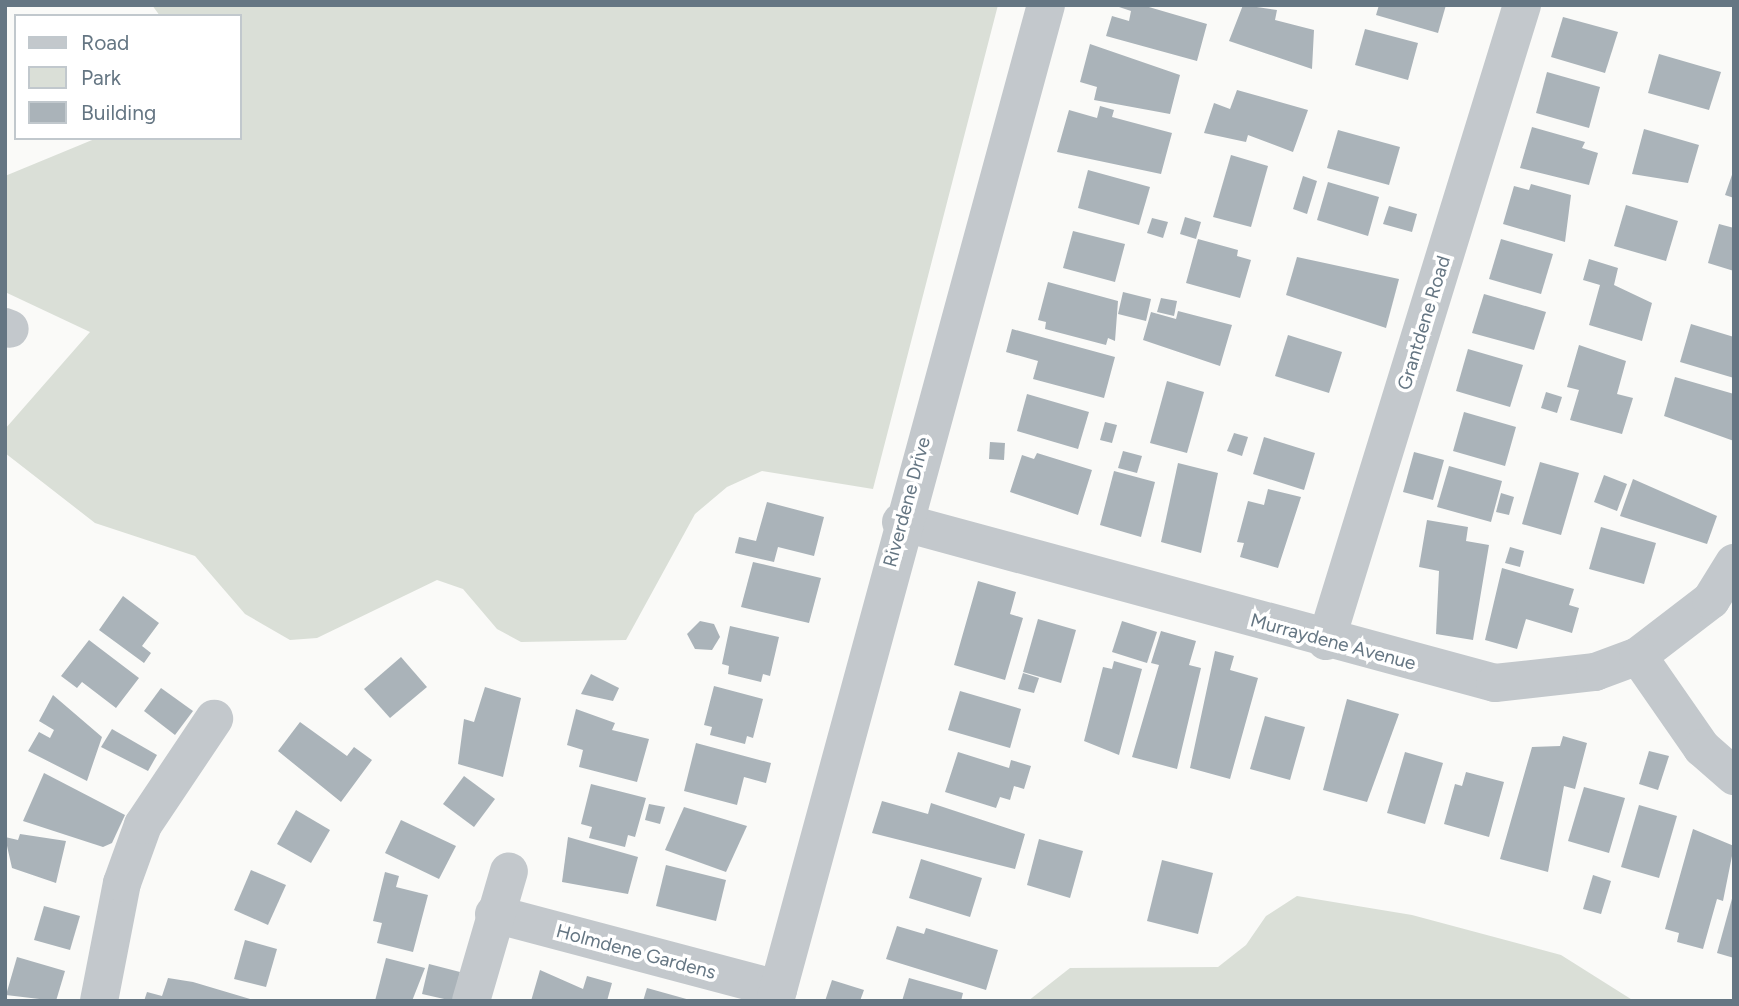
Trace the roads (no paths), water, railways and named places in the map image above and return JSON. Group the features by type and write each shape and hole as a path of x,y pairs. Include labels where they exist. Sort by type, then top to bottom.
{"street":[{"name":"Riverdene Drive","path":"776,995 901,522 1045,5"},
{"name":"Grantdene Road","path":"1326,641 1522,5"},
{"name":"Murraydene Avenue","path":"901,522 1326,641 1495,683 1595,672 1639,656 1711,600 1734,563"},
{"path":"1639,656 1702,748 1734,776"},
{"path":"99,1001 122,883 143,825 214,719"},
{"path":"471,1001 509,871"},
{"name":"Holmdene Gardens","path":"495,914 776,995"}]}
